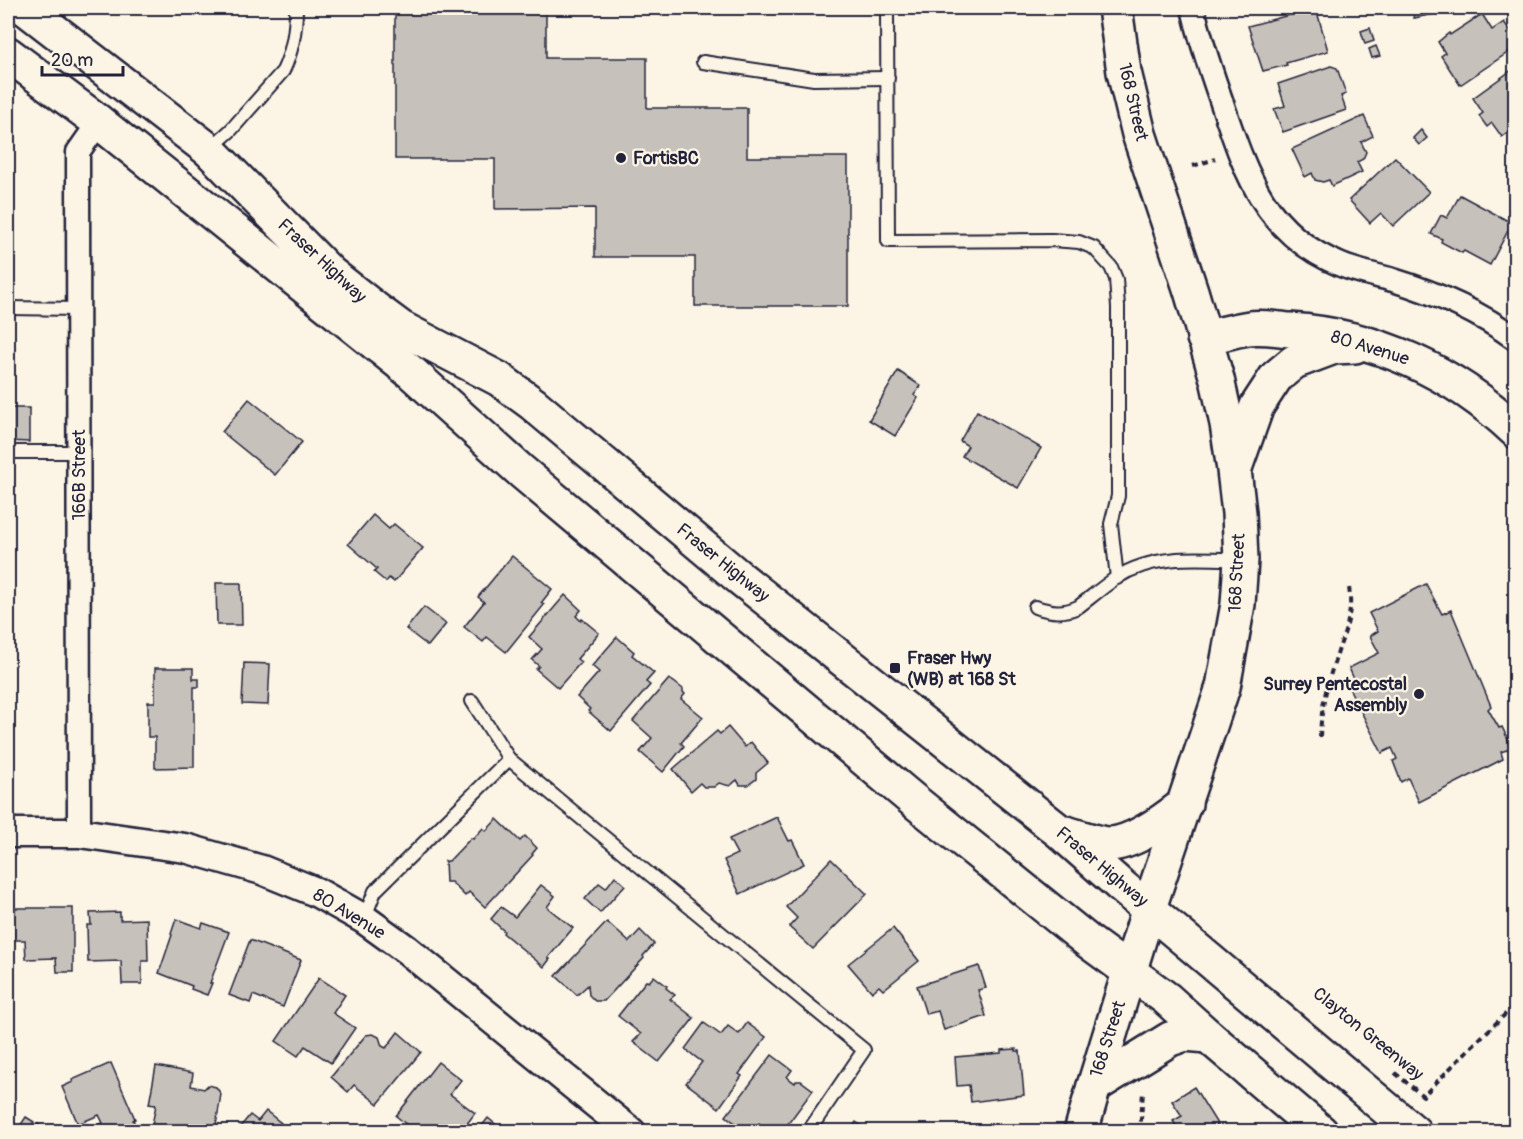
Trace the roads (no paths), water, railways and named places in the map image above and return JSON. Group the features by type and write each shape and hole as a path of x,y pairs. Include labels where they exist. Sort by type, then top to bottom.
{"main road":[{"name":"Fraser Highway","path":"25,8 209,150 331,274 401,328 499,379 533,404 740,578 1059,831 1120,885 1414,1131"},
{"name":"168 Street","path":"1082,1131 1149,908 1223,687 1238,604 1241,560 1239,513 1227,424 1191,291 1139,134 1124,72 1115,8"},
{"name":"Fraser Highway","path":"8,54 99,122 412,373 522,472 903,792 1089,942 1167,999 1321,1131"},
{"name":"80 Avenue","path":"1204,338 1250,328 1319,332 1371,345 1417,362 1459,385 1500,416 1515,431"},
{"path":"1234,470 1257,406 1276,377 1294,362 1334,347 1371,345"},
{"path":"1059,831 1107,844 1127,840 1157,825 1185,804"},
{"path":"1094,1086 1170,1039 1185,1034 1208,1036"}],"street":[{"path":"1193,8 1203,49 1240,157 1264,203 1289,233 1306,246 1340,265 1403,283 1441,297 1476,314 1515,339"},
{"name":"166B Street","path":"79,833 78,152 99,122"},
{"name":"80 Avenue","path":"8,833 79,833 185,848 262,870 316,892 364,919 407,950 632,1131"}],"lane":[{"path":"209,150 231,130 283,71 295,35 296,8"},
{"path":"887,8 888,241 1052,240 1079,242 1094,248 1111,267 1116,279 1118,496 1111,524 1117,578"},
{"path":"704,62 814,79 888,78"},
{"path":"8,308 79,309"},
{"path":"8,452 79,452"},
{"path":"1035,607 1056,613 1073,609 1117,578 1142,566 1163,560 1185,558 1241,560"},
{"path":"472,701 509,759 864,1050 808,1131"},
{"path":"364,919 375,891 509,759"}],"place":[{"name":"FortisBC","path":"621,158"},
{"name":"Fraser Hwy (WB) at 168 St","path":"895,668"},
{"name":"Surrey Pentecostal Assembly","path":"1419,694"}]}
